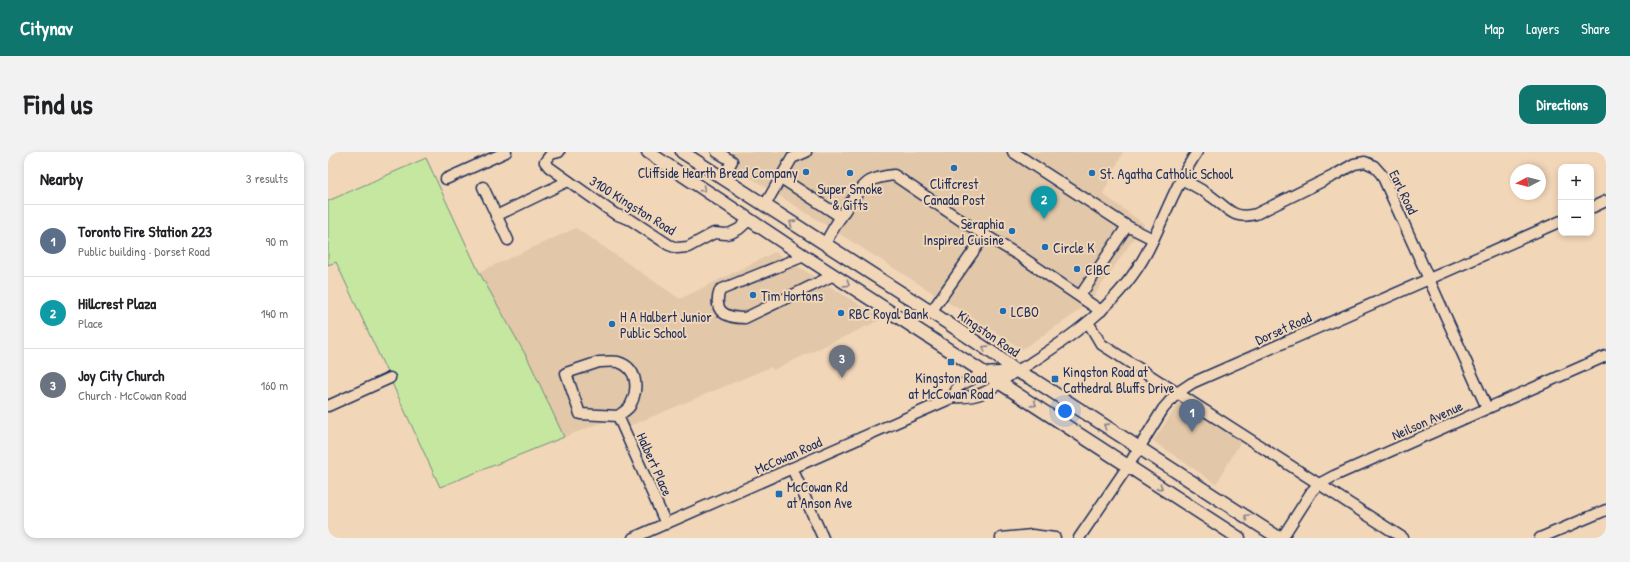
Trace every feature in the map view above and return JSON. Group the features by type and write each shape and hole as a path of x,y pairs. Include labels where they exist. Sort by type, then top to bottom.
{"main road":[{"path":"648,152 804,256 1239,538"},
{"name":"Kingston Road","path":"682,152 931,312 998,356 1016,371 1034,380 1281,538"}],"street":[{"path":"446,179 506,152"},
{"name":"3100 Kingston Road","path":"559,152 551,154 545,162 549,167 615,214 631,220 669,245 677,248 688,247 714,233 731,233 739,229 749,220"},
{"path":"717,152 732,161 723,178"},
{"path":"765,205 792,158 806,152"},
{"path":"1013,152 1127,226 1153,239"},
{"path":"1016,371 1031,363 1088,322 1115,296 1138,267 1181,179 1197,152"},
{"name":"Earl Road","path":"1181,179 1212,196 1226,210 1237,216 1248,216 1256,214 1354,164 1365,162 1374,166 1382,175 1487,408"},
{"path":"825,244 858,192 869,182 883,176 894,175 985,235 1020,256 1101,311"},
{"path":"781,178 841,217"},
{"name":"3100 Kingston Road","path":"496,216 568,181"},
{"path":"483,187 508,240"},
{"path":"1594,207 1606,201"},
{"name":"Dorset Road","path":"1079,538 1128,466 1163,409 1177,393 1192,384 1558,222"},
{"path":"1080,296 1127,226"},
{"path":"931,312 985,235"},
{"path":"804,256 720,290 717,300 719,308 726,315 735,318 746,318 834,275"},
{"path":"1088,322 1101,344 1403,538"},
{"name":"Neilson Avenue","path":"1281,538 1312,491 1319,484 1606,356"},
{"path":"599,362 617,362 629,368 635,377 636,391 629,407 618,416 580,414 566,373 599,362"},
{"name":"McCowan Road","path":"954,396 957,387 984,373 1016,371"},
{"name":"McCowan Road","path":"633,538 954,396 967,398 991,390 1016,371"},
{"path":"328,406 390,378"},
{"name":"Halbert Place","path":"618,416 666,524"},
{"path":"792,468 823,538"},
{"path":"1540,538 1606,510"},
{"path":"1001,538 1032,535 1055,538"}],"shaded area":[{"path":"710,152 1123,152 1103,194 1144,224 1091,300 1069,318 1022,349"},
{"name":"H A Halbert Junior Public School","path":"576,228 680,299 775,252 882,319 773,370 771,367 620,430 614,418 564,437 529,361 479,272"},
{"path":"1183,397 1244,436 1216,484 1153,441"}],"green space":[{"path":"426,158 479,272 529,361 564,437 440,487 336,262 328,265 328,201"}],"place":[{"name":"Cliffcrest Canada Post","path":"954,168"},
{"name":"Cliffside Hearth Bread Company","path":"806,172"},
{"name":"Super Smoke & Gifts","path":"850,173"},
{"name":"St. Agatha Catholic School","path":"1092,173"},
{"name":"Hillcrest Plaza","path":"1044,219"},
{"name":"Seraphia Inspired Cuisine","path":"1012,231"},
{"name":"Circle K","path":"1045,247"},
{"name":"CIBC","path":"1077,269"},
{"name":"Tim Hortons","path":"753,295"},
{"name":"LCBO","path":"1003,311"},
{"name":"RBC Royal Bank","path":"841,313"},
{"name":"H A Halbert Junior Public School","path":"612,324"},
{"name":"Kingston Road at McCowan Road","path":"951,362"},
{"name":"Joy City Church","path":"842,378"},
{"name":"Kingston Road at Cathedral Bluffs Drive","path":"1055,379"},
{"name":"Toronto Fire Station 223","path":"1192,432"},
{"name":"McCowan Rd at Anson Ave","path":"779,494"}]}
